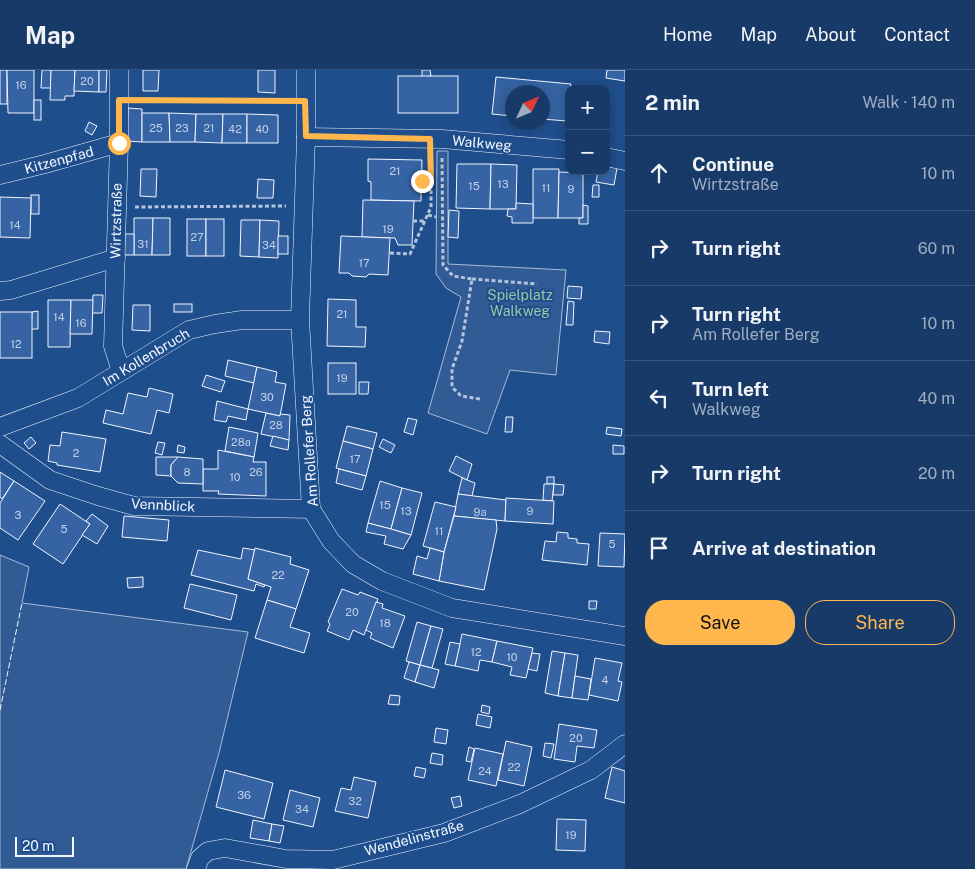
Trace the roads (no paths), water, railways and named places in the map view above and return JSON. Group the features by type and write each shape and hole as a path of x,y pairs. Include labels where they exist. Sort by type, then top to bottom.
{"street":[{"name":"Wirtzstraße","path":"119,70 119,143 113,346 121,371"},
{"name":"Am Rollefer Berg","path":"306,70 306,136 300,320 311,510 331,541 354,564 382,581 452,608 625,636"},
{"name":"Walkweg","path":"306,136 436,139 565,150"},
{"name":"Kitzenpfad","path":"0,175 119,143"},
{"path":"610,158 625,161"},
{"path":"0,291 11,290 116,258"},
{"name":"Im Kollenbruch","path":"0,427 78,398 189,330 242,320 300,320"},
{"name":"Vennblick","path":"0,444 50,480 134,506 311,510"},
{"name":"Wendelinstraße","path":"196,869 200,858 208,851 225,848 286,859 333,860 444,833 520,804 591,770 625,744"}],"park label":[{"name":"Spielplatz Walkweg","path":"520,304"}]}
